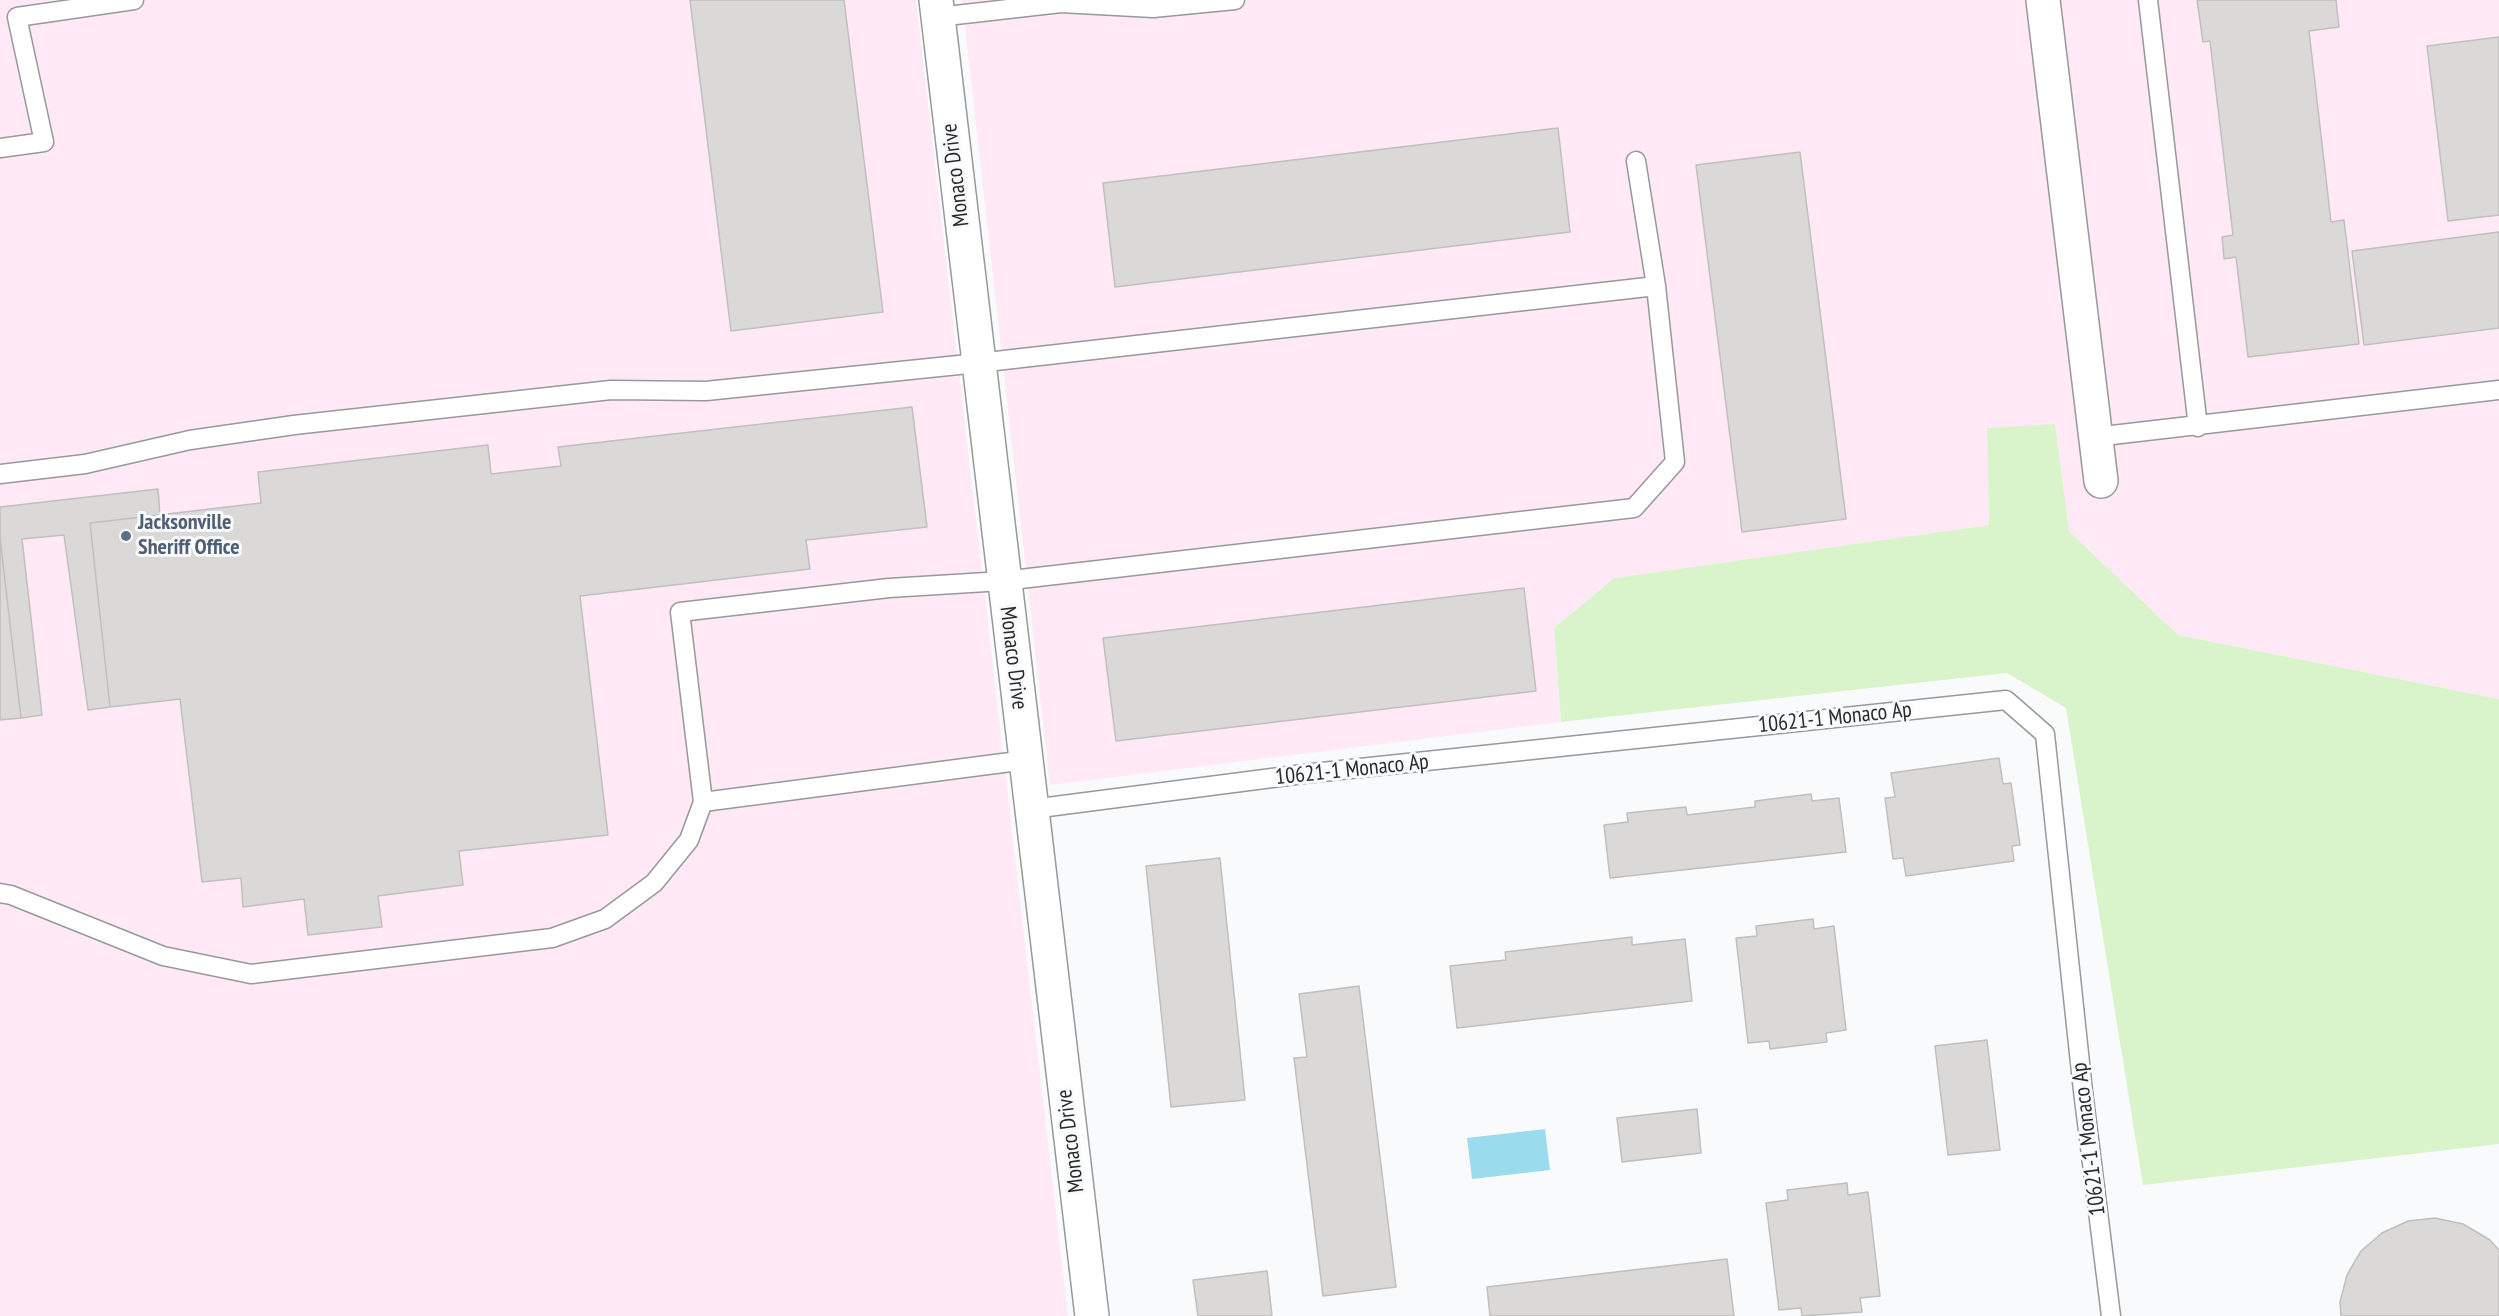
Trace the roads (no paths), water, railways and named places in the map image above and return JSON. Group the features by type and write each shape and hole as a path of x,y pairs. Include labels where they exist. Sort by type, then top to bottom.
{"street":[{"path":"2043,0 2101,481"},
{"name":"Monaco Drive","path":"937,9 1092,1316"}],"lane":[{"path":"0,148 44,142 16,8 134,0"},
{"path":"937,9 1061,2 1153,8 1235,0"},
{"path":"2148,0 2198,427"},
{"path":"0,893 11,895 163,956 251,974 552,938 605,919 654,883 689,840 703,802 680,612 889,588 1003,580 1634,508 1675,462 1656,286 1636,160"},
{"path":"0,474 85,464 189,440 317,423 611,390 706,391 978,363 1656,286"},
{"path":"2095,437 2198,427 2499,390"},
{"name":"10621-1 Monaco Ap","path":"1032,809 1315,773 2006,700 2045,734 2083,1091 2111,1316"},
{"path":"703,802 1026,760"}],"water":[{"path":"1545,1129 1550,1170 1472,1179 1467,1138"}],"place":[{"name":"Jacksonville Sheriff Office","path":"126,536"}]}
